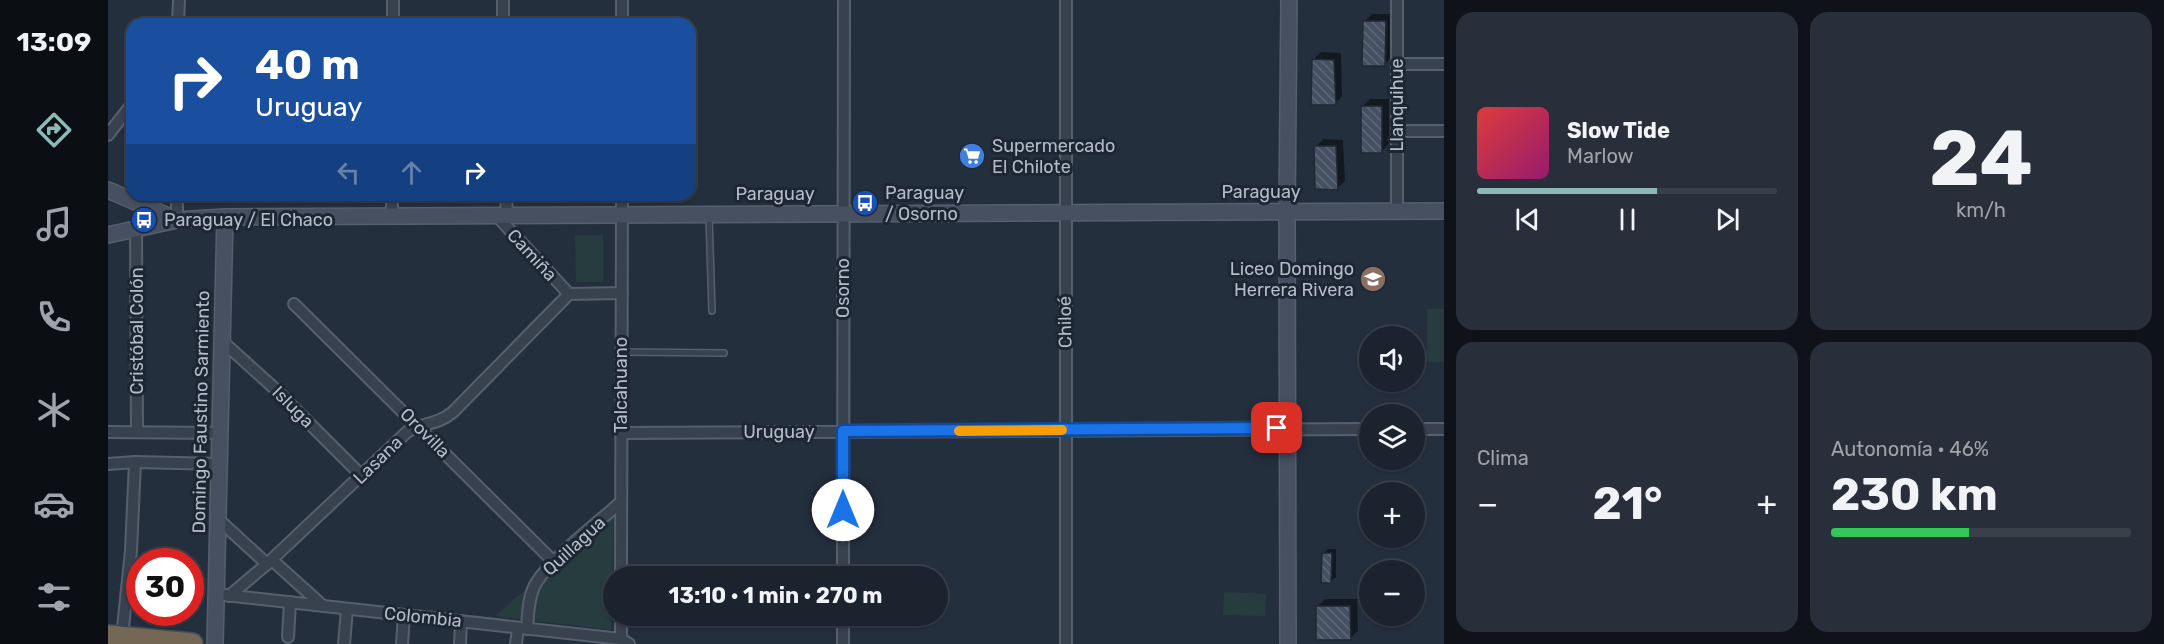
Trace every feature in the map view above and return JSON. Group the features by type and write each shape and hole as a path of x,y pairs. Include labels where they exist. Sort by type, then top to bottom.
{"highway":[{"path":"115,636 192,644"}],"street":[{"path":"178,18 179,0"},
{"path":"393,0 393,18"},
{"path":"503,0 503,18"},
{"path":"622,0 622,18"},
{"name":"Osorno","path":"843,566 844,0"},
{"name":"Chiloé","path":"1066,0 1064,213 1067,430 1066,644"},
{"path":"1288,644 1289,0"},
{"name":"Llanquihue","path":"1397,0 1397,211"},
{"path":"1397,64 1444,64"},
{"path":"108,135 126,112"},
{"path":"1397,131 1444,131"},
{"path":"108,190 126,198"},
{"path":"133,201 177,220 177,201"},
{"path":"392,201 392,216"},
{"path":"501,215 504,201"},
{"name":"Talcahuano","path":"621,566 622,201"},
{"name":"Paraguay","path":"108,236 177,220 225,217 1444,211"},
{"name":"Camiña","path":"501,215 569,294"},
{"name":"Domingo Faustino Sarmiento","path":"215,644 223,595 218,519 225,217"},
{"name":"Cristóbal Colón","path":"136,229 137,432"},
{"path":"569,294 622,293"},
{"name":"Lasana","path":"223,595 270,562 407,432 440,422 453,412 569,294"},
{"name":"Orovilla","path":"294,304 554,562"},
{"name":"Isluga","path":"222,341 273,387 362,476"},
{"name":"Uruguay","path":"621,433 1359,429"},
{"path":"1425,429 1444,429"},
{"path":"108,432 220,433"},
{"path":"115,636 131,551 135,462"},
{"path":"108,464 135,462 220,464"},
{"name":"Quillagua","path":"516,644 535,586 554,562 621,502"},
{"path":"218,519 323,606"},
{"name":"Colombia","path":"223,595 523,628 625,642"},
{"path":"288,637 290,602"},
{"path":"344,644 347,609"},
{"path":"402,644 404,615"},
{"path":"460,644 461,621"},
{"path":"623,626 625,642"},
{"path":"843,626 843,644"}],"lane":[{"path":"709,214 712,311"},
{"path":"621,352 724,353"}],"green space":[{"path":"575,235 603,235 603,282 576,282"},
{"path":"1427,309 1444,309 1444,362 1427,362"},
{"path":"614,512 613,566 603,566 603,626 611,626 611,630 495,616"},
{"path":"1224,592 1266,594 1265,616 1223,615"}],"building":[{"path":"1363,21 1386,21 1385,66 1362,66"},
{"path":"1312,59 1334,60 1336,105 1311,105"},
{"path":"1361,106 1382,106 1382,153 1361,153"},
{"path":"1314,146 1336,146 1338,190 1315,189"},
{"path":"1322,553 1332,553 1331,583 1321,583"},
{"path":"1316,606 1350,606 1351,640 1316,640"}],"slow traffic":[{"path":"959,431 1062,430"}],"place":[{"name":"Supermercado El Chilote","path":"972,156"},
{"name":"Paraguay / Osorno","path":"865,203"},
{"name":"Paraguay / El Chaco","path":"144,220"},
{"name":"Liceo Domingo Herrera Rivera","path":"1373,279"}],"route":[{"path":"843,510 843,431 1277,428"}]}
